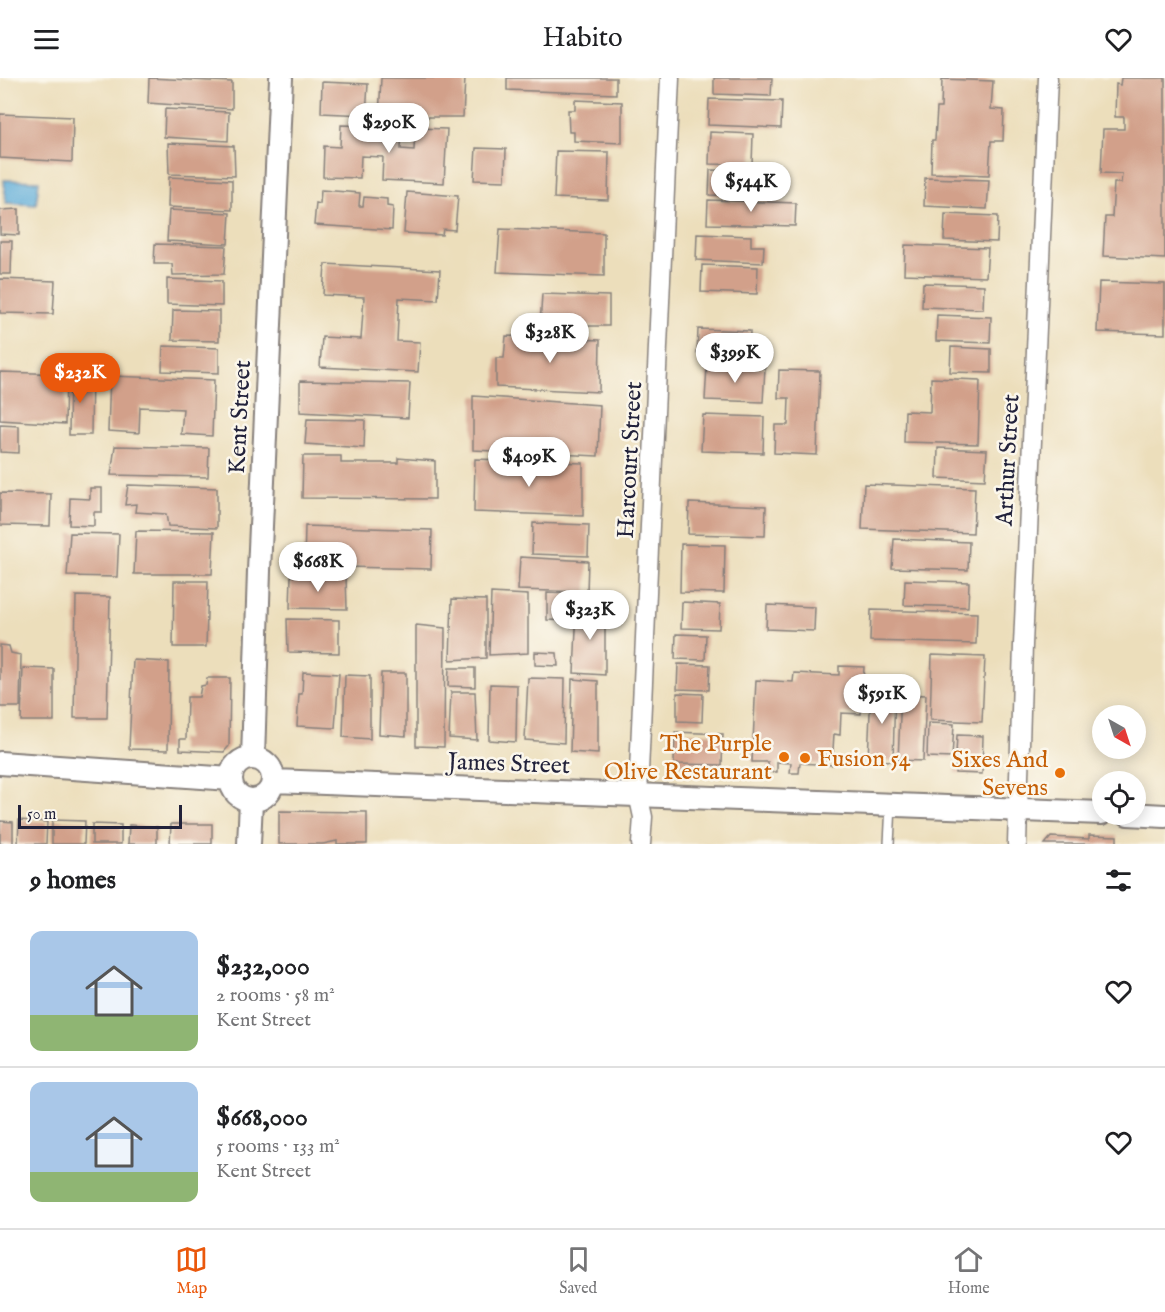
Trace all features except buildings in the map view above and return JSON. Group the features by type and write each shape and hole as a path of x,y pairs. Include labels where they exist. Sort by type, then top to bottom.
{"street":[{"name":"Kent Street","path":"253,758 259,559 281,78"},
{"name":"Harcourt Street","path":"641,844 643,817 638,795 670,78"},
{"name":"Arthur Street","path":"1017,844 1023,645 1048,78"},
{"path":"253,758 266,763 273,774 274,781 266,796 251,801 237,794 232,787 231,779 237,764 244,759 253,758"},
{"path":"0,763 231,779"},
{"name":"James Street","path":"274,781 1092,813"},
{"path":"249,844 251,801"},
{"path":"1146,815 1165,816"}],"lane":[{"path":"889,844 891,805"}],"water":[{"path":"4,180 39,181 36,205 6,203"}],"place":[{"name":"The Purple Olive Restaurant","path":"784,757"},
{"name":"Fusion 54","path":"805,758"},
{"name":"Sixes And Sevens","path":"1060,773"}]}
